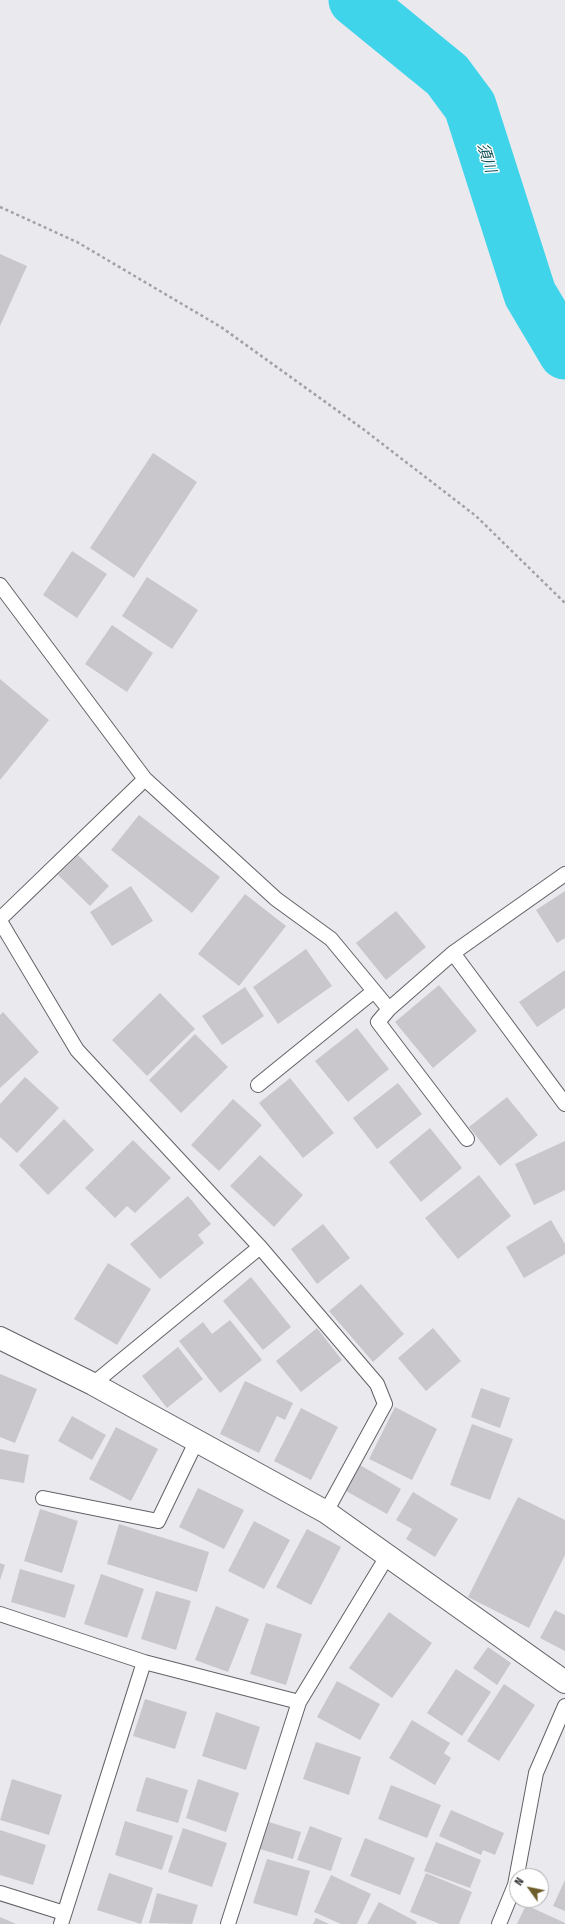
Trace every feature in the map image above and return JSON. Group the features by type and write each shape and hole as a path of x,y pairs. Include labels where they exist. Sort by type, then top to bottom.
{"street":[{"path":"0,1338 93,1384 196,1442 326,1512 565,1682"}],"lane":[{"path":"0,585 145,779 276,899 331,939 389,1009"},
{"path":"145,779 0,920 77,1050 260,1247 377,1384 385,1404 326,1512"},
{"path":"467,1139 378,1022 389,1009 453,953 565,874"},
{"path":"453,953 565,1104"},
{"path":"258,1085 374,991"},
{"path":"93,1384 260,1247"},
{"path":"43,1498 158,1521 196,1442"},
{"path":"228,1924 299,1702 388,1555"},
{"path":"0,1614 144,1662 299,1702"},
{"path":"0,1893 62,1919 144,1662"},
{"path":"499,1924 515,1885 536,1773 565,1706"}],"path":[{"path":"0,207 76,242 221,326 363,429 476,516 565,603"}],"building":[{"path":"0,254 27,266 0,326"},
{"path":"153,453 197,482 134,578 90,548"},
{"path":"72,551 107,574 77,618 43,595"},
{"path":"147,577 198,610 172,649 122,616"},
{"path":"112,625 153,653 127,692 85,664"},
{"path":"0,679 49,720 0,780"},
{"path":"139,815 220,877 192,913 111,850"},
{"path":"78,855 109,886 90,906 58,875"},
{"path":"131,886 153,921 112,946 90,912"},
{"path":"565,891 565,938 557,943 536,910"},
{"path":"245,894 286,926 239,986 198,954"},
{"path":"396,911 426,947 386,980 356,943"},
{"path":"306,949 332,986 278,1024 253,987"},
{"path":"565,970 565,1008 537,1027 519,1002"},
{"path":"439,985 477,1031 433,1068 395,1022"},
{"path":"245,987 264,1016 222,1045 202,1016"},
{"path":"160,993 195,1029 147,1076 112,1040"},
{"path":"3,1012 39,1052 0,1088 0,1015"},
{"path":"357,1028 389,1069 348,1102 315,1061"},
{"path":"195,1034 228,1067 181,1113 149,1080"},
{"path":"25,1077 59,1108 17,1153 0,1137 0,1104"},
{"path":"290,1078 334,1133 303,1158 259,1103"},
{"path":"398,1083 422,1114 377,1149 353,1118"},
{"path":"507,1097 538,1135 500,1166 469,1127"},
{"path":"233,1099 262,1125 219,1171 191,1145"},
{"path":"64,1119 94,1150 48,1195 19,1165"},
{"path":"430,1128 462,1168 421,1202 389,1162"},
{"path":"133,1140 171,1178 135,1213 127,1206 115,1218 85,1188"},
{"path":"565,1141 565,1190 534,1205 515,1164"},
{"path":"260,1155 303,1195 274,1227 230,1186"},
{"path":"479,1175 511,1216 458,1259 425,1218"},
{"path":"188,1196 211,1224 198,1235 204,1243 160,1279 130,1244"},
{"path":"551,1220 565,1244 565,1254 524,1278 506,1247"},
{"path":"323,1224 350,1258 317,1284 291,1249"},
{"path":"108,1263 151,1289 117,1345 74,1319"},
{"path":"251,1277 291,1327 263,1350 223,1301"},
{"path":"361,1284 404,1334 373,1362 329,1311"},
{"path":"230,1320 262,1360 220,1393 179,1341 203,1322 212,1334"},
{"path":"317,1328 342,1360 301,1392 276,1361"},
{"path":"433,1328 461,1361 426,1391 398,1358"},
{"path":"178,1347 203,1379 167,1408 142,1376"},
{"path":"0,1374 37,1389 15,1443 0,1437"},
{"path":"245,1381 293,1403 285,1420 277,1416 259,1453 220,1434"},
{"path":"481,1388 510,1398 500,1428 471,1417"},
{"path":"395,1407 437,1429 412,1480 369,1459"},
{"path":"301,1408 338,1427 311,1480 274,1461"},
{"path":"72,1416 106,1435 92,1460 58,1441"},
{"path":"472,1424 513,1439 490,1500 450,1485"},
{"path":"116,1427 158,1449 131,1501 89,1479"},
{"path":"0,1449 29,1455 24,1483 0,1479"},
{"path":"360,1465 401,1489 387,1514 346,1491"},
{"path":"198,1488 244,1510 224,1549 179,1527"},
{"path":"413,1492 458,1519 435,1557 406,1539 412,1529 396,1520"},
{"path":"518,1497 565,1520 565,1555 529,1628 468,1597"},
{"path":"40,1509 78,1521 62,1573 24,1561"},
{"path":"254,1521 290,1540 264,1589 228,1571"},
{"path":"119,1524 209,1552 197,1592 107,1564"},
{"path":"307,1529 341,1547 311,1605 276,1587"},
{"path":"0,1563 5,1565 0,1580"},
{"path":"20,1569 75,1585 65,1618 11,1602"},
{"path":"101,1574 144,1589 127,1638 84,1624"},
{"path":"156,1591 191,1601 176,1650 141,1639"},
{"path":"216,1606 249,1619 228,1672 195,1660"},
{"path":"555,1610 565,1615 565,1651 540,1638"},
{"path":"389,1612 432,1643 392,1698 349,1668"},
{"path":"266,1623 302,1634 286,1685 250,1674"},
{"path":"488,1647 511,1663 497,1685 473,1668"},
{"path":"456,1669 491,1692 462,1736 427,1713"},
{"path":"337,1681 380,1704 360,1740 317,1717"},
{"path":"504,1684 535,1705 499,1761 467,1741"},
{"path":"145,1699 187,1712 175,1749 133,1736"},
{"path":"216,1712 260,1727 246,1770 202,1756"},
{"path":"412,1720 450,1743 444,1753 451,1758 435,1785 389,1758"},
{"path":"316,1742 361,1757 349,1795 303,1779"},
{"path":"146,1777 188,1790 178,1823 136,1811"},
{"path":"12,1779 62,1795 49,1835 0,1820"},
{"path":"198,1779 239,1793 226,1832 186,1818"},
{"path":"391,1785 441,1805 427,1838 378,1819"},
{"path":"451,1810 504,1833 495,1855 483,1850 481,1855 439,1836"},
{"path":"125,1821 173,1836 162,1870 115,1855"},
{"path":"269,1822 301,1832 293,1859 260,1849"},
{"path":"310,1826 342,1838 331,1871 297,1860"},
{"path":"183,1828 227,1843 212,1887 168,1872"},
{"path":"0,1830 46,1845 33,1885 0,1875"},
{"path":"365,1838 415,1858 400,1895 350,1876"},
{"path":"436,1842 481,1860 470,1888 424,1871"},
{"path":"267,1859 310,1871 297,1916 253,1903"},
{"path":"109,1873 153,1888 141,1924 97,1910"},
{"path":"426,1873 472,1892 459,1924 440,1924 410,1912"},
{"path":"331,1875 371,1894 357,1924 341,1924 314,1912"},
{"path":"565,1880 565,1911 553,1906"},
{"path":"157,1893 198,1905 192,1924 149,1923"},
{"path":"379,1902 417,1922 416,1924 367,1924"},
{"path":"525,1908 532,1908 565,1923 565,1924 517,1924"},
{"path":"0,1917 16,1924 0,1924"},
{"path":"316,1918 329,1924 313,1924"}],"waterway":[{"name":"須川","path":"355,0 447,75 470,106 530,294 565,353"}]}
